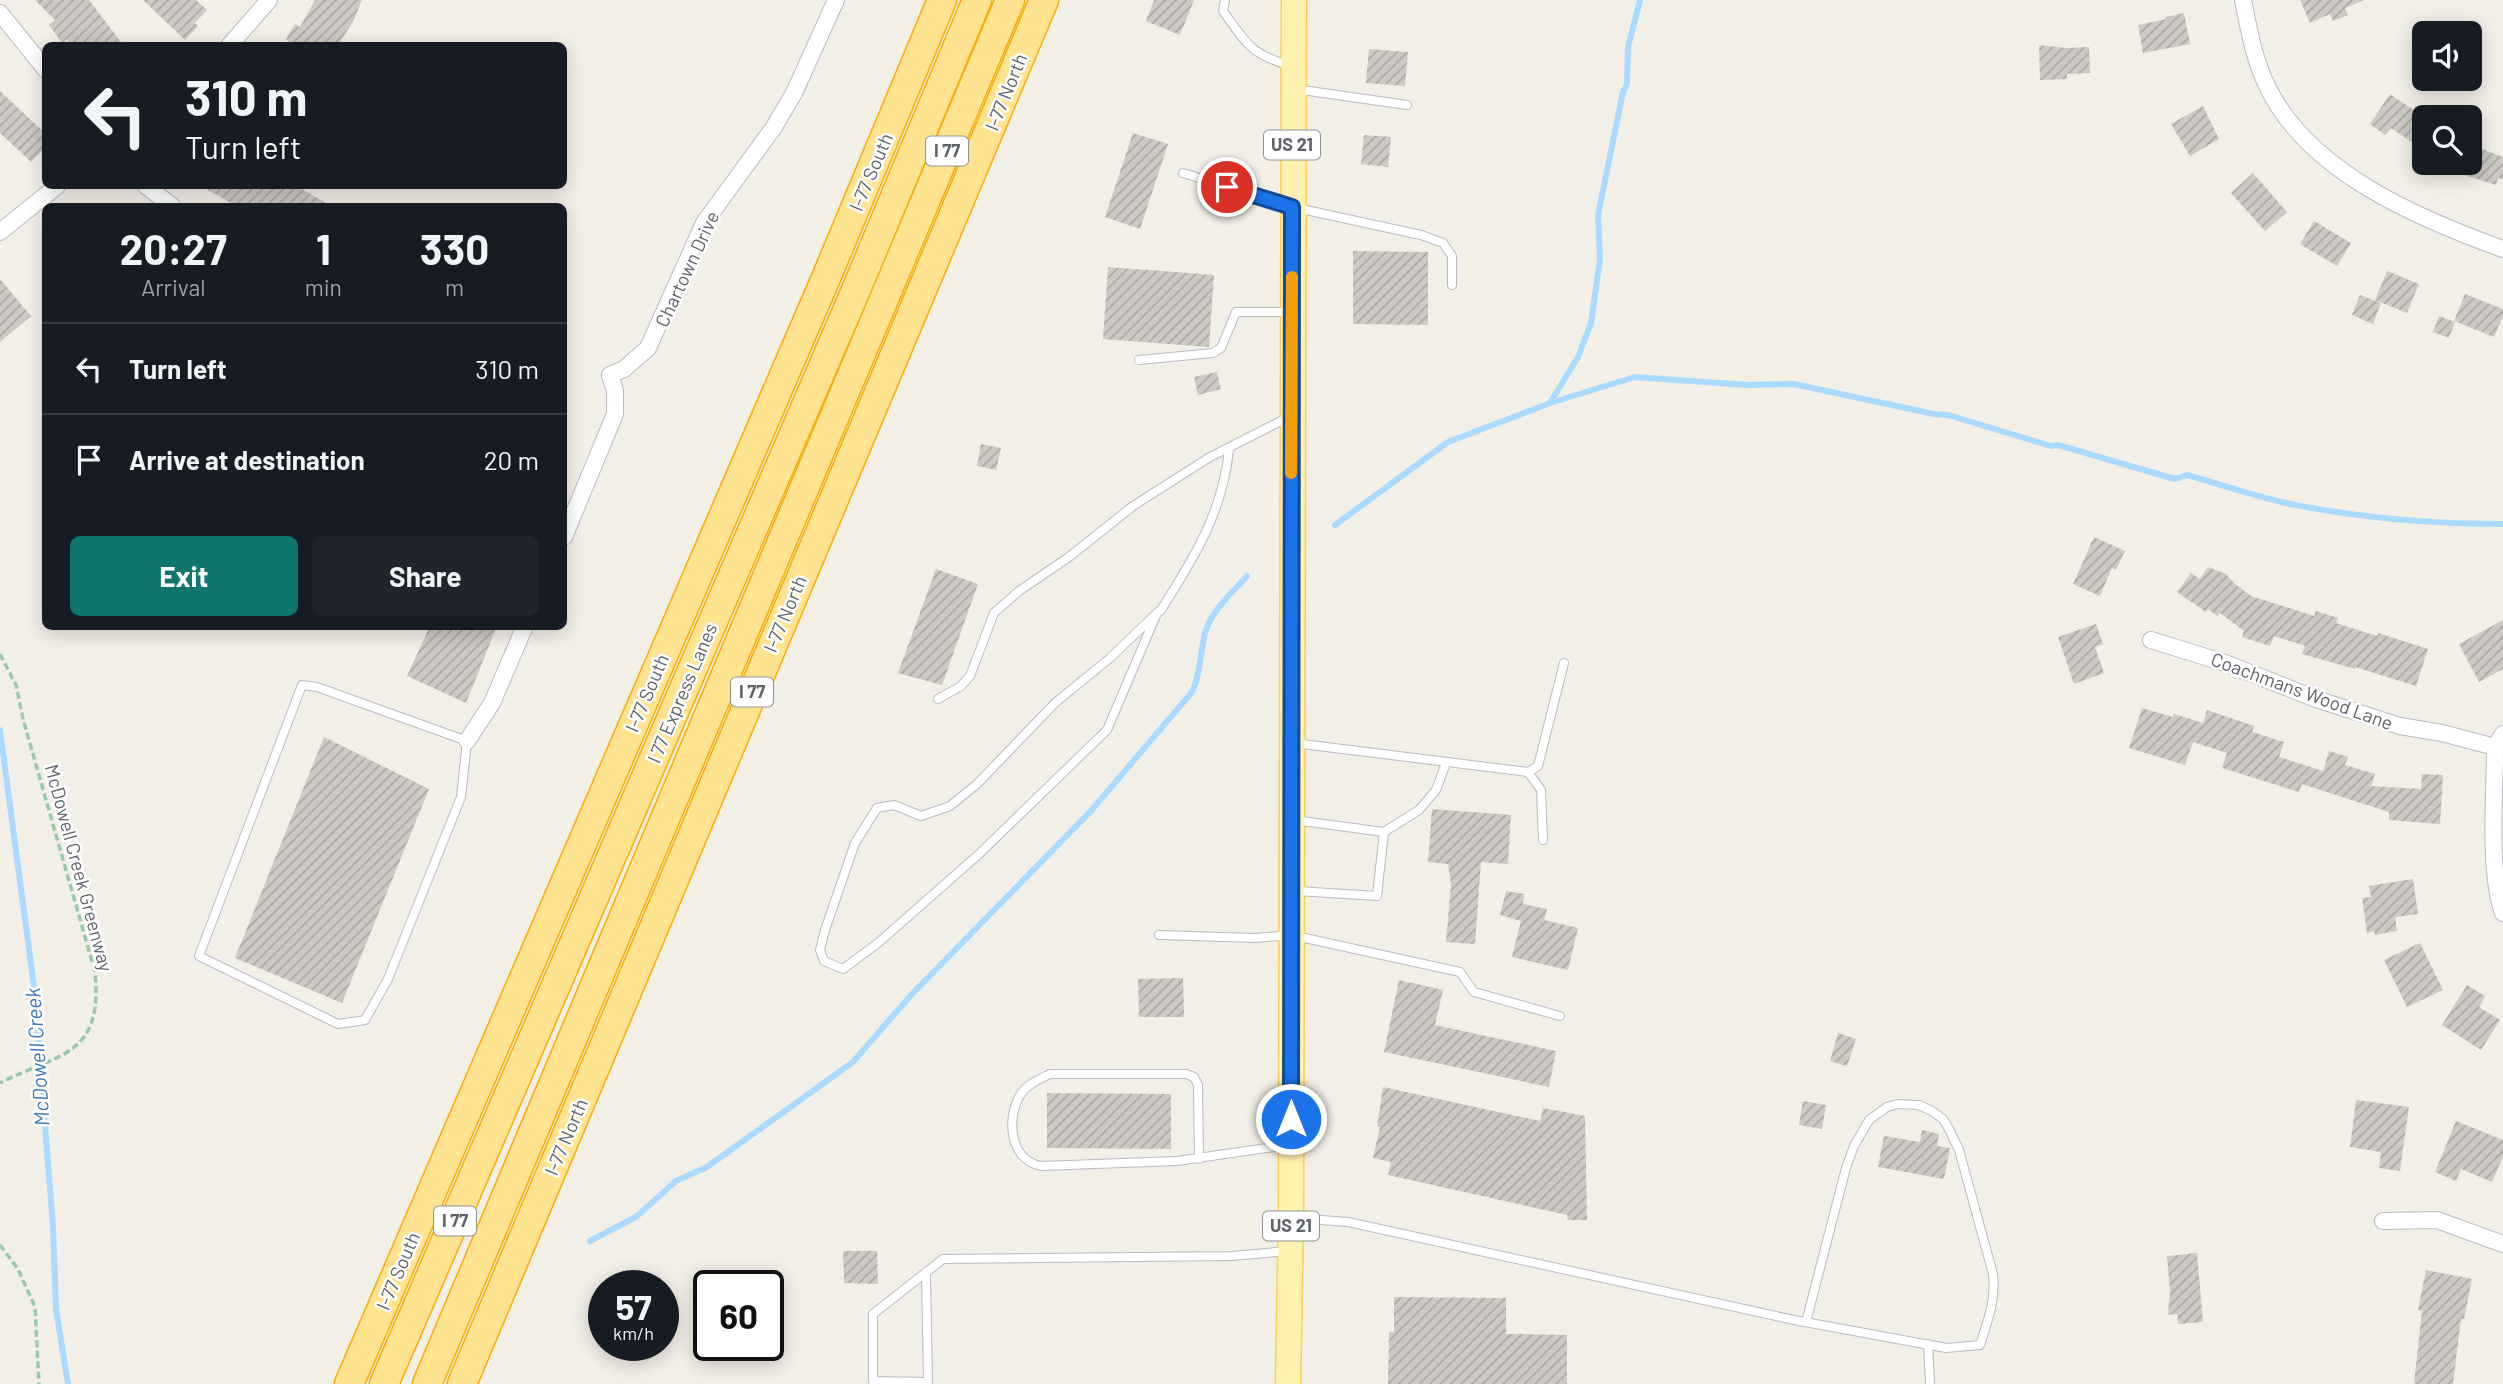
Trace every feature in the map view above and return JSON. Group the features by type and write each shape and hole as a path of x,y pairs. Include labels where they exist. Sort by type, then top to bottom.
{"highway":[{"name":"I-77 South","path":"349,1384 794,351 942,0"},
{"name":"I 77 Express Lanes","path":"384,1384 856,290 977,0"},
{"name":"I 77 Express Lanes","path":"427,1384 1010,0"},
{"name":"I-77 North","path":"462,1384 1044,0"},
{"path":"723,597 794,351"}],"main road":[{"name":"US 21","path":"1287,1384 1291,1250 1294,0"}],"street":[{"path":"232,42 269,0"},
{"name":"Chartown Drive","path":"567,530 615,414 615,391 610,375 631,364 648,348 704,223 774,127 813,54 836,0"},
{"path":"2243,0 2254,51 2268,88 2284,115 2321,154 2384,197 2431,220 2503,249"},
{"path":"0,13 42,65"},
{"path":"0,232 53,189"},
{"path":"150,189 168,203"},
{"path":"467,741 492,703 523,630"},
{"name":"Coachmans Wood Lane","path":"2151,640 2225,663 2270,683 2400,726 2499,740"},
{"path":"2499,740 2494,845 2499,901 2503,914"},
{"path":"2384,1221 2437,1220 2503,1244"}],"lane":[{"path":"1225,0 1223,10 1250,49 1274,61 1292,78 1407,105"},
{"path":"1183,173 1292,207 1421,235 1443,243 1452,256 1452,285"},
{"path":"1139,360 1213,353 1221,348 1236,312 1292,312"},
{"path":"938,699 961,686 970,676 994,613 1018,591 1069,557 1133,506 1210,457 1291,416"},
{"path":"1157,613 1110,658 1055,702 977,784 950,806 921,816 894,805 877,808 855,843 820,950 824,961 844,969 878,943 978,855 1107,730 1157,613 1192,560 1215,514 1227,470 1228,449"},
{"path":"1291,742 1528,772 1538,766 1564,663"},
{"path":"302,685 317,687 467,741 461,797 388,979 365,1020 338,1024 199,956 302,685"},
{"path":"1291,820 1384,832 1419,810 1436,790 1446,763"},
{"path":"1528,772 1541,790 1543,840"},
{"path":"1291,891 1377,896 1384,832"},
{"path":"1158,935 1255,938 1291,935 1460,972 1474,992 1560,1016"},
{"path":"1199,1159 1198,1085 1194,1077 1186,1074 1050,1074 1031,1083 1019,1097 1013,1118 1014,1143 1020,1154 1029,1163 1041,1166 1199,1159 1291,1144"},
{"path":"1291,1218 1348,1222 1805,1322 1946,1348 1980,1345 1992,1310 1995,1291 1988,1250 1971,1200 1959,1150 1943,1119 1919,1105 1908,1103 1887,1107 1869,1120 1862,1130 1846,1168 1805,1322"},
{"path":"926,1272 928,1382 873,1381 873,1314 926,1272 943,1259 1232,1256 1291,1250"},
{"path":"1928,1344 1930,1384"}],"path":[{"name":"McDowell Creek Greenway","path":"0,653 16,685 23,719 96,972 98,997 92,1025 79,1044 63,1056 0,1083"},
{"path":"0,1245 18,1269 35,1307 39,1384"}],"building":[{"path":"35,0 89,0 121,42 69,42 67,39 61,42 49,25 55,20"},
{"path":"143,0 196,0 207,10 195,23 198,26 185,40"},
{"path":"315,0 362,0 353,22 340,42 289,42 286,39 295,24 300,27"},
{"path":"1154,0 1194,0 1180,35 1146,21"},
{"path":"2300,0 2364,0 2345,8 2348,15 2333,21 2330,14 2310,23"},
{"path":"2184,13 2190,44 2143,53 2138,25"},
{"path":"2039,45 2089,47 2090,73 2067,74 2067,79 2040,80"},
{"path":"1369,49 1408,52 1405,86 1366,83"},
{"path":"0,91 42,130 42,151 31,162 0,133"},
{"path":"2390,94 2412,109 2412,142 2391,128 2385,135 2370,124"},
{"path":"2203,106 2219,139 2190,156 2171,124"},
{"path":"1133,133 1168,144 1140,229 1105,217"},
{"path":"1364,135 1391,137 1388,167 1361,164"},
{"path":"2482,149 2503,157 2503,180 2498,178 2496,185 2464,175 2482,175"},
{"path":"2253,173 2287,212 2265,231 2231,193"},
{"path":"206,189 302,189 326,203 231,203"},
{"path":"2314,221 2351,243 2337,266 2300,244"},
{"path":"1353,251 1428,252 1428,325 1353,324"},
{"path":"1108,267 1214,275 1209,347 1103,339"},
{"path":"2387,271 2419,284 2407,313 2375,300"},
{"path":"0,279 31,316 0,342"},
{"path":"2465,294 2503,309 2503,316 2494,337 2454,321"},
{"path":"2360,295 2381,303 2373,324 2352,315"},
{"path":"2439,316 2455,322 2449,338 2433,332"},
{"path":"1217,372 1221,389 1198,395 1194,377"},
{"path":"981,444 1001,448 996,470 977,466"},
{"path":"2094,537 2125,551 2116,570 2112,568 2100,596 2073,584"},
{"path":"2208,567 2226,574 2251,596 2314,616 2316,611 2338,618 2336,623 2428,649 2416,686 2302,654 2305,646 2274,636 2270,646 2242,637 2244,631 2220,613 2217,616 2208,609 2206,612 2177,592 2191,573 2200,579"},
{"path":"936,569 978,584 942,685 898,673"},
{"path":"2503,620 2503,669 2479,682 2459,644"},
{"path":"2096,624 2103,644 2095,647 2104,673 2074,684 2058,637"},
{"path":"428,630 495,630 466,703 407,676"},
{"path":"2142,708 2203,723 2207,710 2254,726 2252,732 2284,742 2279,757 2323,771 2329,751 2348,757 2345,765 2375,774 2371,786 2421,789 2422,774 2443,775 2440,824 2389,820 2389,812 2302,784 2299,792 2222,768 2227,753 2193,742 2185,765 2129,748"},
{"path":"324,737 429,789 342,1003 235,958"},
{"path":"1432,809 1511,815 1508,864 1481,862 1475,944 1446,942 1451,884 1448,864 1428,862"},
{"path":"2413,879 2418,914 2395,917 2397,931 2375,935 2374,931 2367,933 2362,898 2371,897 2369,886"},
{"path":"1506,891 1524,894 1523,904 1547,909 1544,920 1578,928 1568,970 1512,957 1521,921 1500,915"},
{"path":"2420,943 2443,990 2407,1007 2384,960"},
{"path":"1183,978 1184,1017 1139,1017 1138,979"},
{"path":"1399,980 1443,990 1435,1025 1556,1051 1549,1087 1384,1052"},
{"path":"2467,985 2485,996 2479,1007 2500,1020 2481,1050 2442,1025"},
{"path":"1838,1033 1856,1039 1847,1066 1830,1061"},
{"path":"1383,1087 1540,1121 1543,1108 1585,1116 1587,1220 1568,1220 1567,1215 1388,1175 1391,1162 1373,1158 1380,1127 1377,1127"},
{"path":"1047,1093 1171,1094 1171,1149 1047,1148"},
{"path":"2356,1100 2409,1107 2400,1171 2379,1168 2381,1152 2350,1147"},
{"path":"1803,1101 1826,1105 1822,1129 1799,1125"},
{"path":"2456,1121 2503,1140 2503,1156 2492,1182 2461,1169 2456,1181 2435,1172"},
{"path":"1922,1130 1939,1134 1937,1146 1950,1148 1944,1179 1878,1167 1884,1136 1920,1142"},
{"path":"843,1251 877,1251 878,1284 844,1283"},
{"path":"2197,1253 2203,1322 2178,1324 2177,1314 2168,1315 2170,1292 2167,1256"},
{"path":"2426,1270 2472,1279 2464,1319 2461,1319 2453,1384 2414,1384 2422,1311 2418,1310"},
{"path":"1394,1297 1506,1298 1506,1334 1567,1335 1567,1384 1388,1384 1389,1332 1394,1332"}],"waterway":[{"path":"1550,403 1578,357 1591,323 1600,259 1598,215 1623,92 1627,84 1628,47 1640,0"},
{"path":"1335,525 1448,442 1550,403 1635,377 1747,385 1794,384 1948,415 2175,479 2187,475 2295,505 2399,519 2503,524"},
{"path":"590,1241 636,1217 676,1181 707,1167 853,1062 911,995 1090,812 1192,692 1208,625 1247,576"},
{"name":"McDowell Creek","path":"0,730 34,987 53,1226 56,1309 68,1384"}],"slow traffic":[{"path":"1291,473 1292,277"}],"route":[{"path":"1227,187 1292,207 1291,1119"}]}
